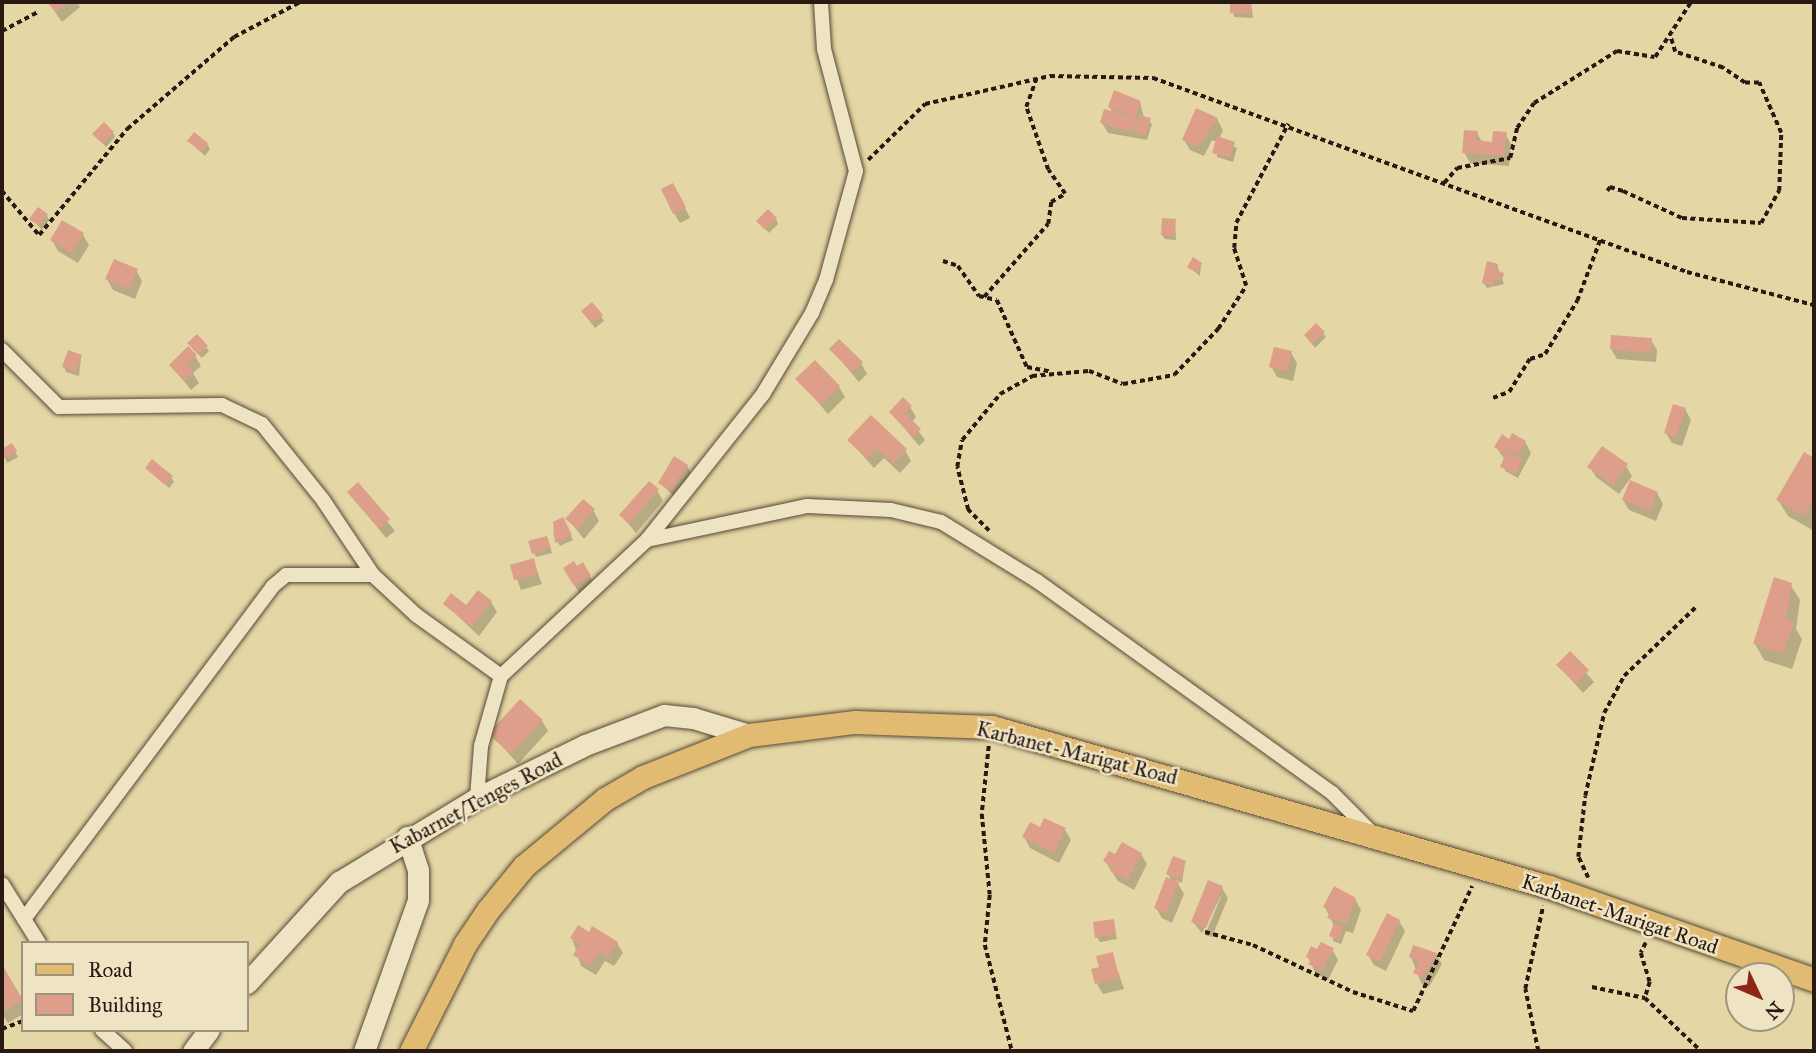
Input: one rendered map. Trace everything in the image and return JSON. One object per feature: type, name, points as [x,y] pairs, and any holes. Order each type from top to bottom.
[{"type":"main road","name":"Karbanet-Marigat Road","points":[[411,1051],[465,944],[524,866],[605,799],[643,778],[749,735],[798,726],[893,720],[992,727],[1380,841],[1549,887],[1814,980]]},
{"type":"street","points":[[477,798],[481,746],[501,676],[647,540],[733,434],[795,344],[826,280],[856,171],[824,49],[821,2]]},
{"type":"street","points":[[2,350],[59,407],[222,405],[262,424],[323,500],[373,575],[416,615],[501,676]]},
{"type":"street","points":[[647,540],[807,506],[891,510],[941,522],[1037,581],[1332,793],[1380,841]]},
{"type":"street","points":[[24,919],[273,586],[286,575],[373,575]]},
{"type":"street","name":"Kabarnet/Tenges Road","points":[[248,982],[339,882],[407,837],[477,798],[585,745],[664,715],[693,718],[749,735]]},
{"type":"street","points":[[364,1051],[418,900],[418,870],[407,837]]},
{"type":"street","points":[[2,884],[38,941]]},
{"type":"street","points":[[104,1032],[125,1051]]},
{"type":"street","points":[[193,1051],[207,1032]]},
{"type":"path","points":[[2,191],[39,235],[127,129],[234,37],[300,2]]},
{"type":"path","points":[[1444,183],[1457,169],[1510,158],[1517,128],[1534,103],[1617,51],[1655,57],[1691,2]]},
{"type":"path","points":[[2,31],[37,12]]},
{"type":"path","points":[[1606,191],[1610,187],[1623,191],[1682,218],[1761,223],[1779,191],[1781,133],[1759,83],[1745,83],[1723,68],[1675,52],[1670,36]]},
{"type":"path","points":[[856,171],[925,104],[1036,79],[1153,78],[1288,124],[1687,272],[1814,305]]},
{"type":"path","points":[[984,297],[1048,224],[1051,202],[1065,194],[1048,170],[1026,107],[1036,79]]},
{"type":"path","points":[[994,536],[968,510],[957,467],[962,440],[1000,394],[1032,376],[1088,371],[1123,384],[1174,375],[1218,329],[1246,286],[1234,248],[1237,223],[1288,124]]},
{"type":"path","points":[[1493,398],[1509,392],[1530,359],[1545,354],[1577,301],[1600,240]]},
{"type":"path","points":[[943,261],[958,266],[984,297],[997,300],[1027,367],[1058,374]]},
{"type":"path","points":[[1600,905],[1578,857],[1585,796],[1604,713],[1624,676],[1653,644],[1697,606]]},
{"type":"path","points":[[992,727],[982,814],[990,895],[985,945],[1012,1051]]},
{"type":"path","points":[[1205,932],[1253,944],[1353,992],[1413,1011],[1479,868]]},
{"type":"path","points":[[1538,1051],[1525,989],[1549,887]]},
{"type":"path","points":[[1645,998],[1650,982],[1641,953],[1654,925]]},
{"type":"path","points":[[1592,987],[1645,998],[1668,1014],[1701,1051]]},
{"type":"path","points":[[2,1029],[21,1022]]},
{"type":"building","points":[[47,2],[68,2],[56,12]]},
{"type":"building","points":[[1230,2],[1251,2],[1251,14],[1230,13]]},
{"type":"building","points":[[1114,90],[1141,101],[1135,117],[1108,107]]},
{"type":"building","points":[[1196,108],[1218,118],[1198,147],[1182,140]]},
{"type":"building","points":[[1104,109],[1138,118],[1133,132],[1100,123]]},
{"type":"building","points":[[1139,115],[1151,118],[1145,136],[1135,133]]},
{"type":"building","points":[[104,122],[114,132],[103,144],[92,134]]},
{"type":"building","points":[[1464,130],[1478,131],[1477,140],[1492,142],[1493,131],[1507,132],[1504,156],[1462,153]]},
{"type":"building","points":[[194,132],[208,143],[202,152],[187,141]]},
{"type":"building","points":[[1217,136],[1235,142],[1230,158],[1212,153]]},
{"type":"building","points":[[673,183],[686,207],[673,214],[661,189]]},
{"type":"building","points":[[38,207],[48,214],[39,226],[29,219]]},
{"type":"building","points":[[768,209],[777,218],[765,230],[756,221]]},
{"type":"building","points":[[1162,218],[1176,219],[1174,236],[1161,235]]},
{"type":"building","points":[[62,220],[84,233],[72,253],[50,240]]},
{"type":"building","points":[[1193,257],[1202,263],[1197,273],[1187,267]]},
{"type":"building","points":[[114,259],[138,269],[129,289],[105,279]]},
{"type":"building","points":[[1487,261],[1498,264],[1497,271],[1504,273],[1502,281],[1494,279],[1493,286],[1482,283]]},
{"type":"building","points":[[592,302],[603,315],[592,324],[581,311]]},
{"type":"building","points":[[1316,323],[1325,332],[1312,344],[1304,335]]},
{"type":"building","points":[[197,334],[208,346],[198,354],[187,343]]},
{"type":"building","points":[[1611,335],[1652,338],[1651,353],[1610,349]]},
{"type":"building","points":[[839,339],[863,362],[852,372],[829,349]]},
{"type":"building","points":[[188,346],[197,355],[187,364],[194,372],[184,381],[169,365]]},
{"type":"building","points":[[1274,347],[1292,351],[1287,371],[1269,367]]},
{"type":"building","points":[[68,350],[82,355],[76,372],[62,367]]},
{"type":"building","points":[[815,360],[840,386],[821,405],[795,379]]},
{"type":"building","points":[[903,397],[912,406],[905,413],[921,429],[913,437],[889,412]]},
{"type":"building","points":[[1673,404],[1686,408],[1676,437],[1664,433]]},
{"type":"building","points":[[871,415],[907,449],[893,464],[877,449],[867,459],[847,440]]},
{"type":"building","points":[[1512,433],[1526,441],[1518,454],[1508,449],[1510,445],[1505,454],[1494,447],[1502,434],[1509,439]]},
{"type":"building","points":[[12,443],[17,451],[3,459],[2,449]]},
{"type":"building","points":[[1602,446],[1628,464],[1613,485],[1587,467]]},
{"type":"building","points":[[1507,451],[1523,459],[1515,474],[1500,467]]},
{"type":"building","points":[[1804,452],[1814,458],[1814,499],[1804,516],[1776,500]]},
{"type":"building","points":[[674,456],[688,465],[671,491],[658,483]]},
{"type":"building","points":[[152,459],[173,476],[165,485],[145,468]]},
{"type":"building","points":[[1630,480],[1658,492],[1650,511],[1622,500]]},
{"type":"building","points":[[649,481],[659,489],[629,524],[619,515]]},
{"type":"building","points":[[358,482],[390,519],[379,529],[347,492]]},
{"type":"building","points":[[583,499],[595,509],[578,529],[565,519]]},
{"type":"building","points":[[563,517],[572,535],[555,543],[553,522]]},
{"type":"building","points":[[547,536],[551,548],[532,554],[528,541]]},
{"type":"building","points":[[534,558],[538,574],[514,580],[510,565]]},
{"type":"building","points":[[574,561],[577,566],[583,562],[591,576],[574,586],[563,568]]},
{"type":"building","points":[[1774,577],[1792,583],[1786,619],[1794,622],[1783,654],[1753,644]]},
{"type":"building","points":[[478,590],[492,601],[472,627],[443,604],[451,593],[466,605]]},
{"type":"building","points":[[1570,651],[1589,670],[1576,684],[1556,665]]},
{"type":"building","points":[[520,699],[543,720],[511,754],[488,734]]},
{"type":"building","points":[[1044,818],[1066,828],[1054,853],[1022,837],[1030,822],[1040,827]]},
{"type":"building","points":[[1122,842],[1142,853],[1128,880],[1110,871],[1112,866],[1103,861],[1109,851],[1115,854]]},
{"type":"building","points":[[1173,856],[1186,861],[1180,879],[1166,874]]},
{"type":"building","points":[[1166,877],[1179,882],[1166,913],[1154,908]]},
{"type":"building","points":[[1208,880],[1223,886],[1206,928],[1191,922]]},
{"type":"building","points":[[1334,886],[1356,898],[1347,923],[1327,918],[1331,911],[1323,907]]},
{"type":"building","points":[[1387,913],[1400,920],[1380,962],[1366,955]]},
{"type":"building","points":[[1114,919],[1116,934],[1095,938],[1093,922]]},
{"type":"building","points":[[1334,923],[1344,927],[1338,940],[1329,936]]},
{"type":"building","points":[[578,925],[589,932],[592,926],[618,942],[608,957],[599,952],[590,966],[573,955],[580,944],[570,938]]},
{"type":"building","points":[[1321,942],[1334,948],[1322,971],[1308,964],[1311,960],[1306,957],[1311,946],[1317,949]]},
{"type":"building","points":[[1413,945],[1437,953],[1423,977],[1413,973],[1419,962],[1409,957]]},
{"type":"building","points":[[1113,952],[1119,978],[1095,984],[1091,969],[1099,967],[1096,956]]},
{"type":"building","points":[[4,968],[21,1001],[2,1013]]}]
